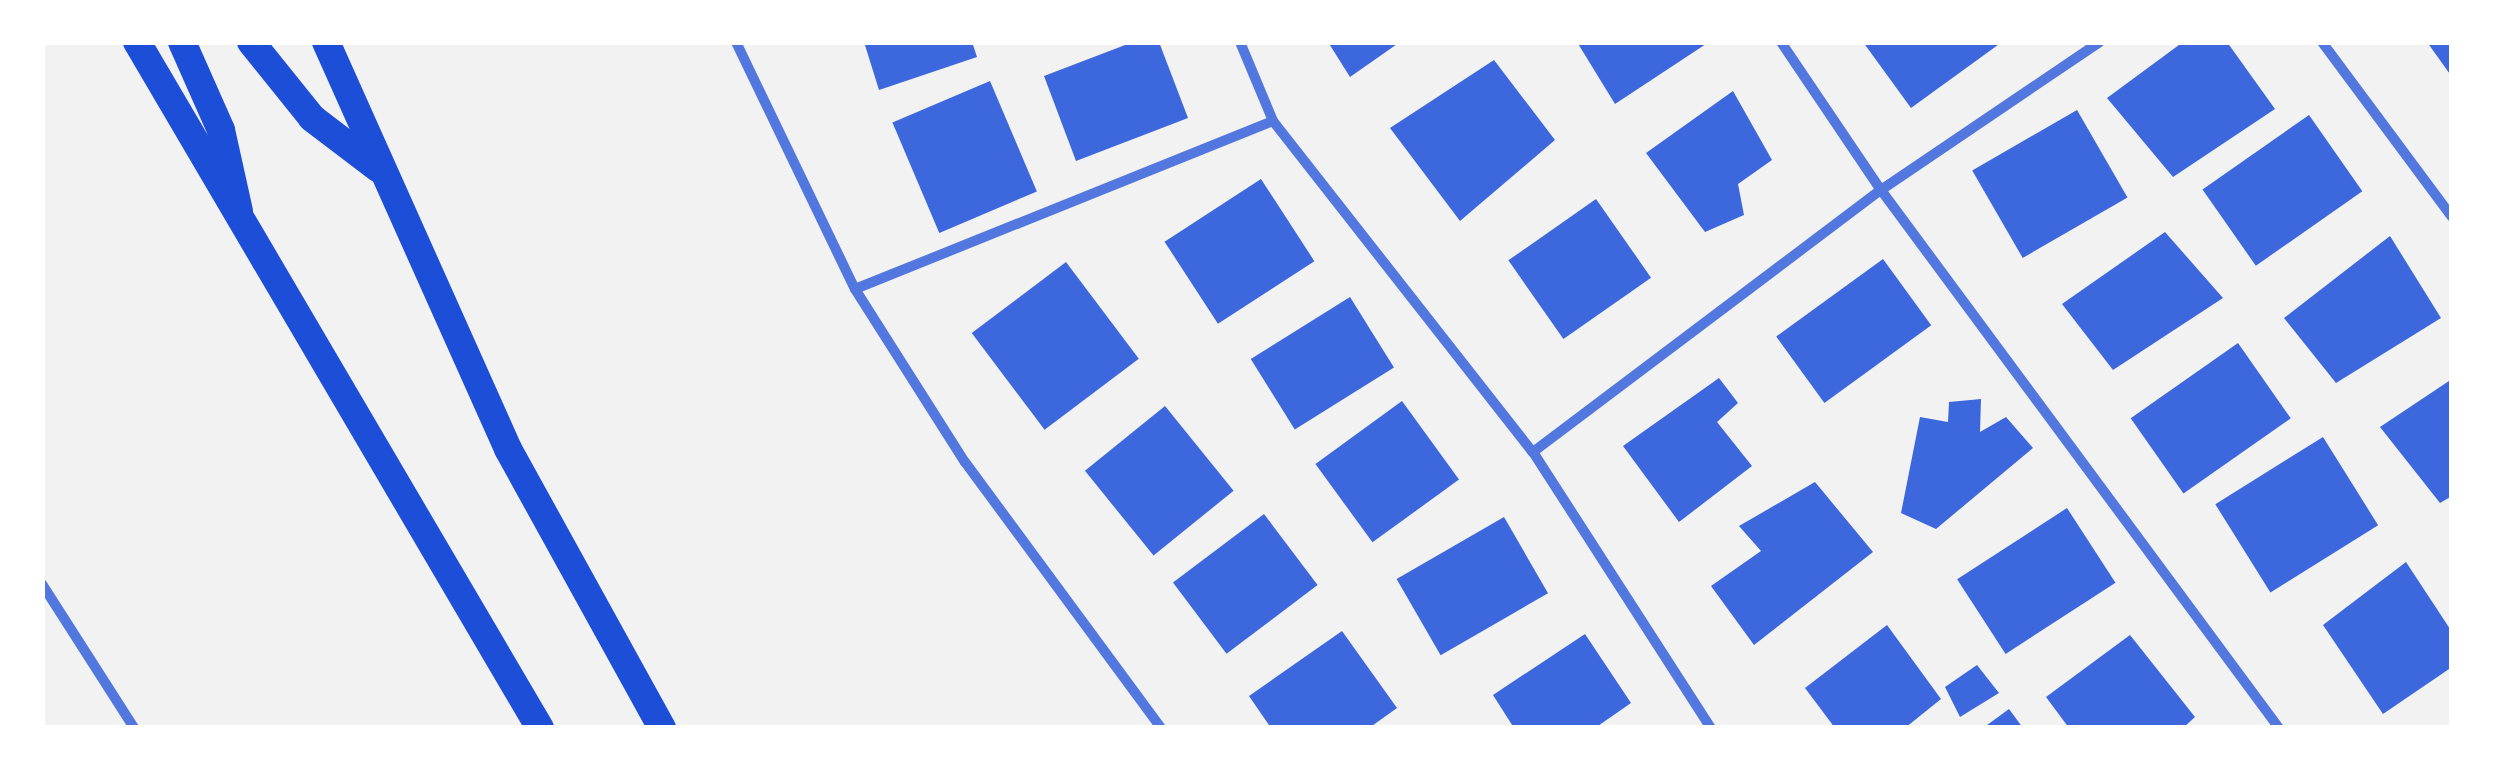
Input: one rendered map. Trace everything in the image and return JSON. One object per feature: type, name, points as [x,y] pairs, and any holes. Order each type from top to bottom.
[{"type":"highway","points":[[136,42],[240,227],[540,728]]},
{"type":"highway","points":[[182,42],[221,130],[240,227]]},
{"type":"highway","points":[[250,42],[312,118],[379,169]]},
{"type":"highway","points":[[326,42],[379,169],[508,449],[662,728]]},
{"type":"street","points":[[736,42],[855,289],[965,462],[1160,728]]},
{"type":"street","points":[[1240,42],[1273,120],[1533,452],[1707,723],[1690,728]]},
{"type":"street","points":[[1780,42],[1882,190],[2280,728]]},
{"type":"street","points":[[1533,452],[1882,190],[2100,42]]},
{"type":"street","points":[[2322,42],[2452,217]]},
{"type":"street","points":[[855,289],[1273,120]]},
{"type":"street","points":[[42,584],[134,728]]},
{"type":"building","points":[[864,42],[972,42],[977,57],[879,90]]},
{"type":"building","points":[[1133,42],[1159,42],[1188,118],[1076,161],[1044,76]]},
{"type":"building","points":[[1328,42],[1400,42],[1350,77]]},
{"type":"building","points":[[1577,42],[1709,42],[1615,104]]},
{"type":"building","points":[[1863,42],[2002,42],[1911,108]]},
{"type":"building","points":[[2183,42],[2227,42],[2275,109],[2173,177],[2107,98]]},
{"type":"building","points":[[2427,42],[2452,42],[2452,77]]},
{"type":"building","points":[[1494,60],[1555,140],[1460,221],[1390,128]]},
{"type":"building","points":[[990,81],[1037,191],[939,233],[892,122]]},
{"type":"building","points":[[1733,91],[1772,160],[1738,184],[1744,215],[1705,232],[1646,153]]},
{"type":"building","points":[[2077,110],[2128,197],[2023,258],[1972,170]]},
{"type":"building","points":[[2309,115],[2362,191],[2256,266],[2203,190]]},
{"type":"building","points":[[1261,179],[1314,261],[1218,324],[1165,242]]},
{"type":"building","points":[[1596,199],[1651,278],[1563,339],[1508,260]]},
{"type":"building","points":[[2165,232],[2223,298],[2113,370],[2062,304]]},
{"type":"building","points":[[2390,236],[2441,318],[2336,383],[2284,318]]},
{"type":"building","points":[[1883,259],[1931,325],[1824,403],[1776,337]]},
{"type":"building","points":[[1066,262],[1139,359],[1045,430],[972,333]]},
{"type":"building","points":[[1350,297],[1394,367],[1295,429],[1251,359]]},
{"type":"building","points":[[2238,343],[2291,418],[2183,494],[2131,418]]},
{"type":"building","points":[[1719,378],[1738,403],[1717,422],[1752,466],[1679,522],[1623,446]]},
{"type":"building","points":[[2452,379],[2452,496],[2440,503],[2380,427]]},
{"type":"building","points":[[1981,399],[1980,432],[2006,417],[2033,448],[1936,529],[1901,513],[1920,417],[1948,422],[1949,402]]},
{"type":"building","points":[[1402,401],[1459,479],[1372,542],[1315,464]]},
{"type":"building","points":[[1165,406],[1234,491],[1154,556],[1085,471]]},
{"type":"building","points":[[2323,437],[2378,525],[2270,592],[2215,504]]},
{"type":"building","points":[[1815,482],[1873,552],[1754,645],[1711,586],[1761,551],[1739,526]]},
{"type":"building","points":[[2067,508],[2115,583],[2006,654],[1957,579]]},
{"type":"building","points":[[1264,514],[1318,585],[1227,654],[1173,583]]},
{"type":"building","points":[[1504,517],[1548,593],[1441,655],[1397,579]]},
{"type":"building","points":[[2406,562],[2452,632],[2452,667],[2383,714],[2323,625]]},
{"type":"building","points":[[1887,625],[1941,699],[1905,728],[1835,728],[1805,688]]},
{"type":"building","points":[[1342,631],[1397,708],[1369,728],[1271,728],[1249,696]]},
{"type":"building","points":[[1585,634],[1631,703],[1595,728],[1514,728],[1493,695]]},
{"type":"building","points":[[2130,635],[2195,717],[2183,728],[2069,728],[2046,697]]},
{"type":"building","points":[[1977,665],[1999,693],[1960,717],[1945,687]]},
{"type":"building","points":[[2009,709],[2023,728],[1983,728]]}]
